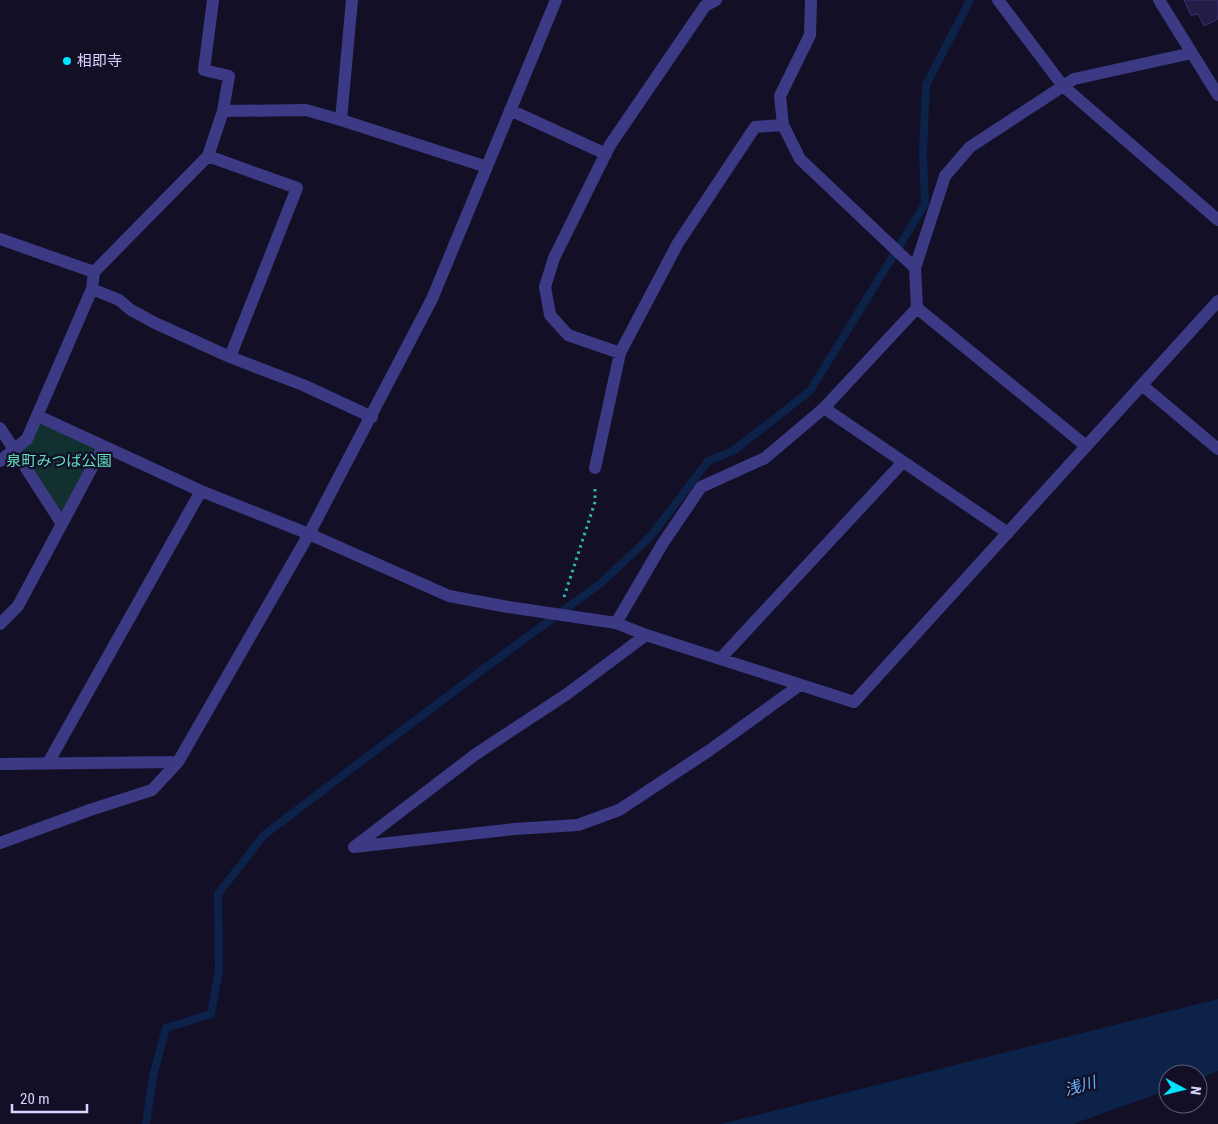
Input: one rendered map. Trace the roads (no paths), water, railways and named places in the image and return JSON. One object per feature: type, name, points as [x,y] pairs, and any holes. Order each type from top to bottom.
[{"type":"street","points":[[0,461],[27,439],[92,289],[94,272],[208,156],[223,111],[229,76],[204,70],[213,0]]},
{"type":"street","points":[[341,120],[352,0]]},
{"type":"street","points":[[0,843],[90,810],[152,790],[178,762],[309,534],[372,417],[432,299],[556,0]]},
{"type":"street","points":[[620,353],[568,335],[550,315],[545,287],[554,258],[610,144],[706,6],[716,0]]},
{"type":"street","points":[[811,0],[810,35],[780,96],[783,125],[800,159],[915,268]]},
{"type":"street","points":[[998,0],[1063,86],[1218,220]]},
{"type":"street","points":[[1159,0],[1192,53],[1212,76],[1218,95]]},
{"type":"street","points":[[616,623],[663,543],[701,487],[765,458],[824,408],[917,308],[915,268],[945,176],[970,146],[1074,79],[1192,53]]},
{"type":"street","points":[[223,111],[306,110],[487,168]]},
{"type":"street","points":[[510,110],[606,154]]},
{"type":"street","points":[[594,468],[620,353],[678,243],[756,127],[783,125]]},
{"type":"street","points":[[208,156],[297,188],[230,357]]},
{"type":"street","points":[[0,239],[94,272]]},
{"type":"street","points":[[92,289],[119,300],[131,310],[155,323],[372,417]]},
{"type":"street","points":[[38,416],[201,491],[309,534],[449,596],[616,623],[646,635],[854,702],[1218,301]]},
{"type":"street","points":[[917,308],[1086,446]]},
{"type":"street","points":[[1142,385],[1218,449]]},
{"type":"street","points":[[824,408],[1008,533]]},
{"type":"street","points":[[0,428],[62,524]]},
{"type":"street","points":[[0,624],[18,606],[103,447]]},
{"type":"street","points":[[720,659],[903,462]]},
{"type":"street","points":[[48,763],[201,491]]},
{"type":"street","points":[[646,635],[567,694],[476,754],[354,848],[514,829],[578,824],[619,810],[710,750],[800,685]]},
{"type":"street","points":[[0,764],[178,762]]},
{"type":"water","name":"浅川","points":[[1218,999],[1218,1071],[1208,1075],[1208,1064],[1158,1064],[1158,1094],[1073,1124],[721,1124]]},
{"type":"waterway","points":[[146,1124],[153,1076],[166,1028],[211,1014],[219,969],[218,894],[264,835],[486,667],[601,583],[651,536],[708,461],[733,451],[810,391],[925,204],[923,152],[926,85],[970,0]]},
{"type":"place","name":"相即寺","points":[[67,61]]},
{"type":"park label","name":"泉町みつば公園","points":[[59,461]]}]
